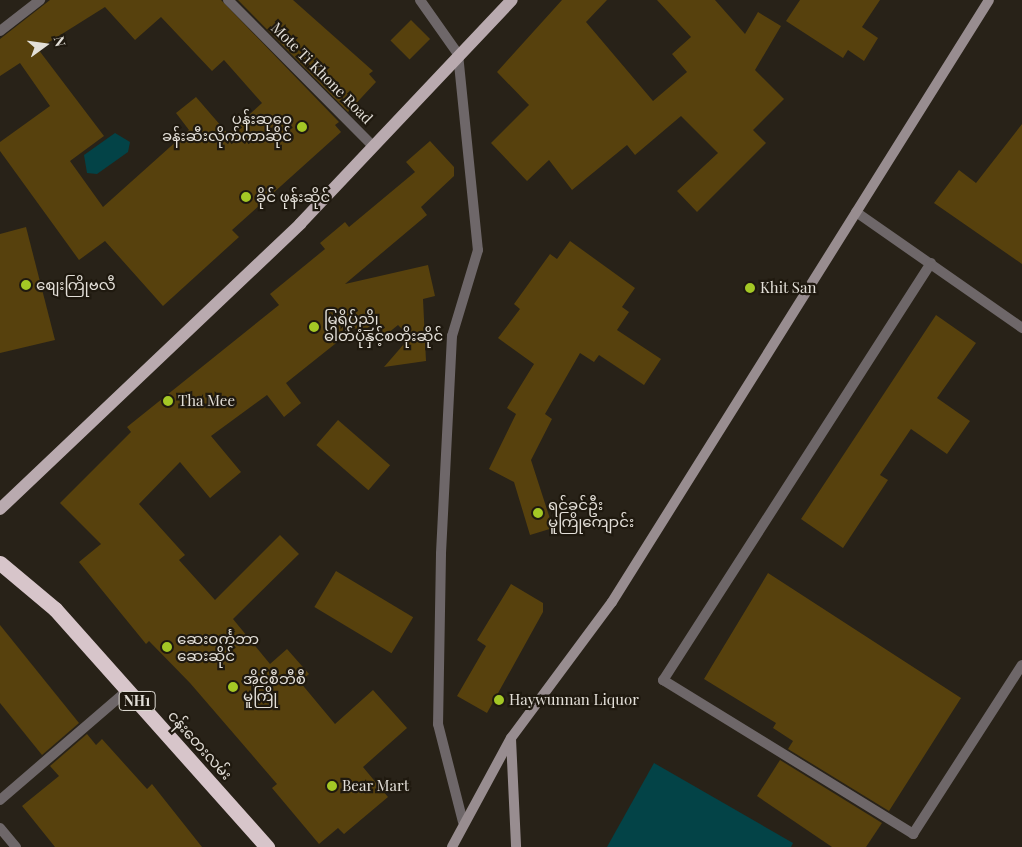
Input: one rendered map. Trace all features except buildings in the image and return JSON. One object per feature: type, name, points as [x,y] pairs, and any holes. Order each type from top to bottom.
[{"type":"highway","name":"ငန်းတေးလမ်း","points":[[0,563],[55,609],[267,847]]},
{"type":"main road","points":[[0,509],[300,224],[458,54],[512,0]]},
{"type":"main road","points":[[452,847],[463,822],[511,738],[612,602],[989,0]]},
{"type":"main road","points":[[511,738],[516,847]]},
{"type":"street","points":[[0,31],[40,0]]},
{"type":"street","name":"Mote Ti Khone Road","points":[[228,0],[373,146]]},
{"type":"street","points":[[420,0],[458,54],[478,250],[452,336],[438,724],[463,822]]},
{"type":"street","points":[[856,212],[1022,328]]},
{"type":"street","points":[[931,264],[663,680],[914,834],[1022,666]]},
{"type":"street","points":[[0,800],[128,690]]},
{"type":"street","points":[[0,828],[16,847]]},
{"type":"water","points":[[115,133],[130,142],[128,152],[97,174],[87,173],[84,155]]},
{"type":"water","points":[[654,763],[793,843],[791,847],[607,847]]},
{"type":"place","name":"ပန်းဆုဝေ ခန်းဆီးလိုက်ကာဆိုင်","points":[[302,127]]},
{"type":"place","name":"ခိုင် ဖုန်းဆိုင်","points":[[246,197]]},
{"type":"place","name":"စျေးကြိုဗလီ","points":[[26,285]]},
{"type":"place","name":"Khit San","points":[[750,288]]},
{"type":"place","name":"မြရိပ်ညို ဓါတ်ပုံနှင့်စတိုးဆိုင်","points":[[314,327]]},
{"type":"place","name":"Tha Mee","points":[[168,401]]},
{"type":"place","name":"ရင်ခွင်ဦး မူကြိုကျောင်း","points":[[538,513]]},
{"type":"place","name":"ဆေးဝင်္ကဘာ ဆေးဆိုင်","points":[[167,647]]},
{"type":"place","name":"အိုင်စီဘီစီ မူကြို","points":[[233,687]]},
{"type":"place","name":"Haywunnan Liquor","points":[[499,700]]},
{"type":"place","name":"Bear Mart","points":[[332,786]]}]
